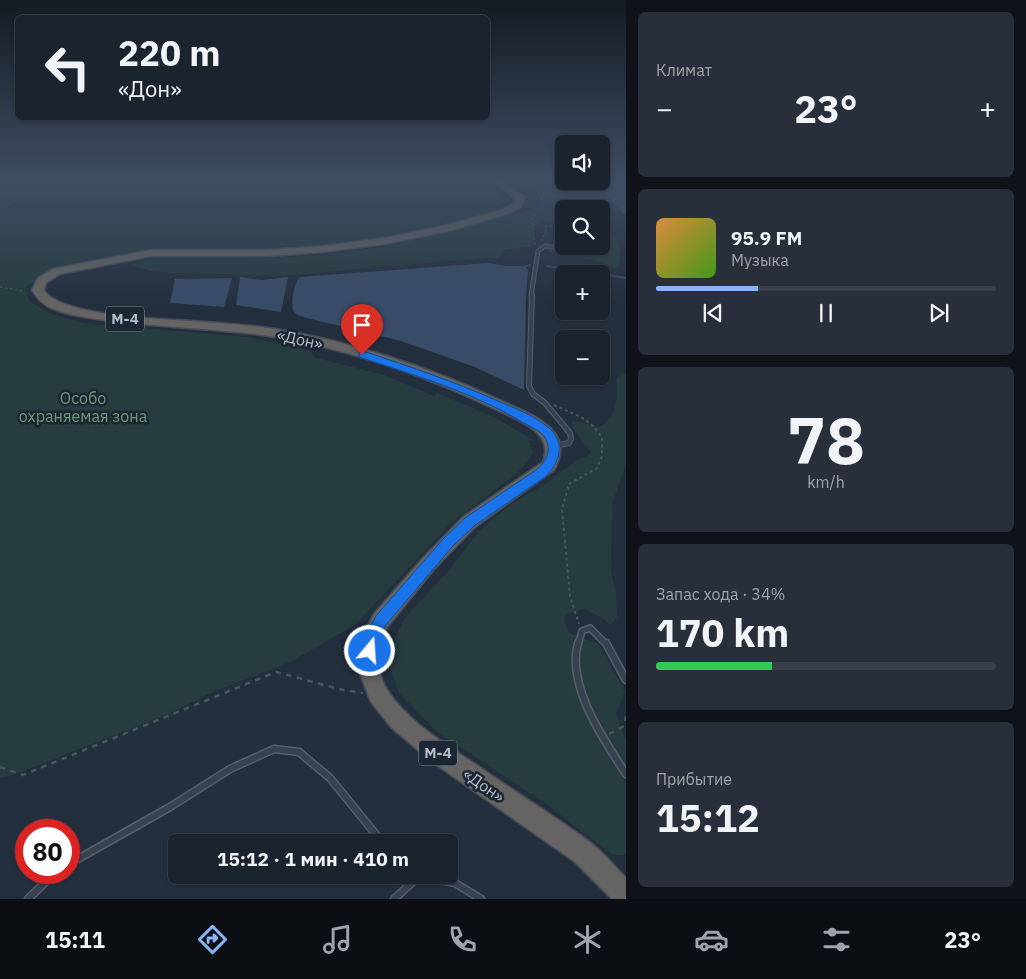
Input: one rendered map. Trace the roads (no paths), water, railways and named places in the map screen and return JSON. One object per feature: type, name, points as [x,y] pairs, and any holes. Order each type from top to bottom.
[{"type":"highway","name":"«Дон»","points":[[474,220],[420,236],[323,249],[268,253],[151,253],[57,271],[48,275],[40,282],[38,290],[44,300],[78,312],[124,319],[258,331],[302,338],[362,355],[446,383],[497,404],[546,431],[554,446],[554,458],[550,466],[470,522],[429,563],[381,620],[373,635],[370,651],[370,674],[378,695],[398,720],[434,750],[584,853],[626,896]]},
{"type":"lane","points":[[554,446],[569,443],[571,439],[570,433],[545,403],[533,394],[529,386],[530,305],[538,252],[545,246],[555,247]]},
{"type":"lane","points":[[626,680],[608,646],[598,633],[590,628],[582,631],[577,641],[577,675],[587,706],[603,737],[626,774]]},
{"type":"lane","points":[[80,858],[170,807],[230,769],[274,749],[299,752],[330,778],[376,834]]},
{"type":"lane","points":[[28,899],[44,884]]},
{"type":"lane","points":[[394,899],[411,884]]},
{"type":"lane","points":[[458,884],[481,899]]},
{"type":"water","points":[[488,263],[524,266],[528,270],[524,390],[475,367],[401,341],[302,317],[293,310],[293,295],[300,277]]},
{"type":"water","points":[[240,277],[262,280],[288,277],[281,312],[236,305]]},
{"type":"water","points":[[232,278],[224,307],[170,303],[175,279]]},
{"type":"waterway","points":[[524,267],[530,265]]},
{"type":"waterway","points":[[547,266],[626,278]]},
{"type":"park label","name":"Особо охраняемая зона","points":[[83,407]]}]
